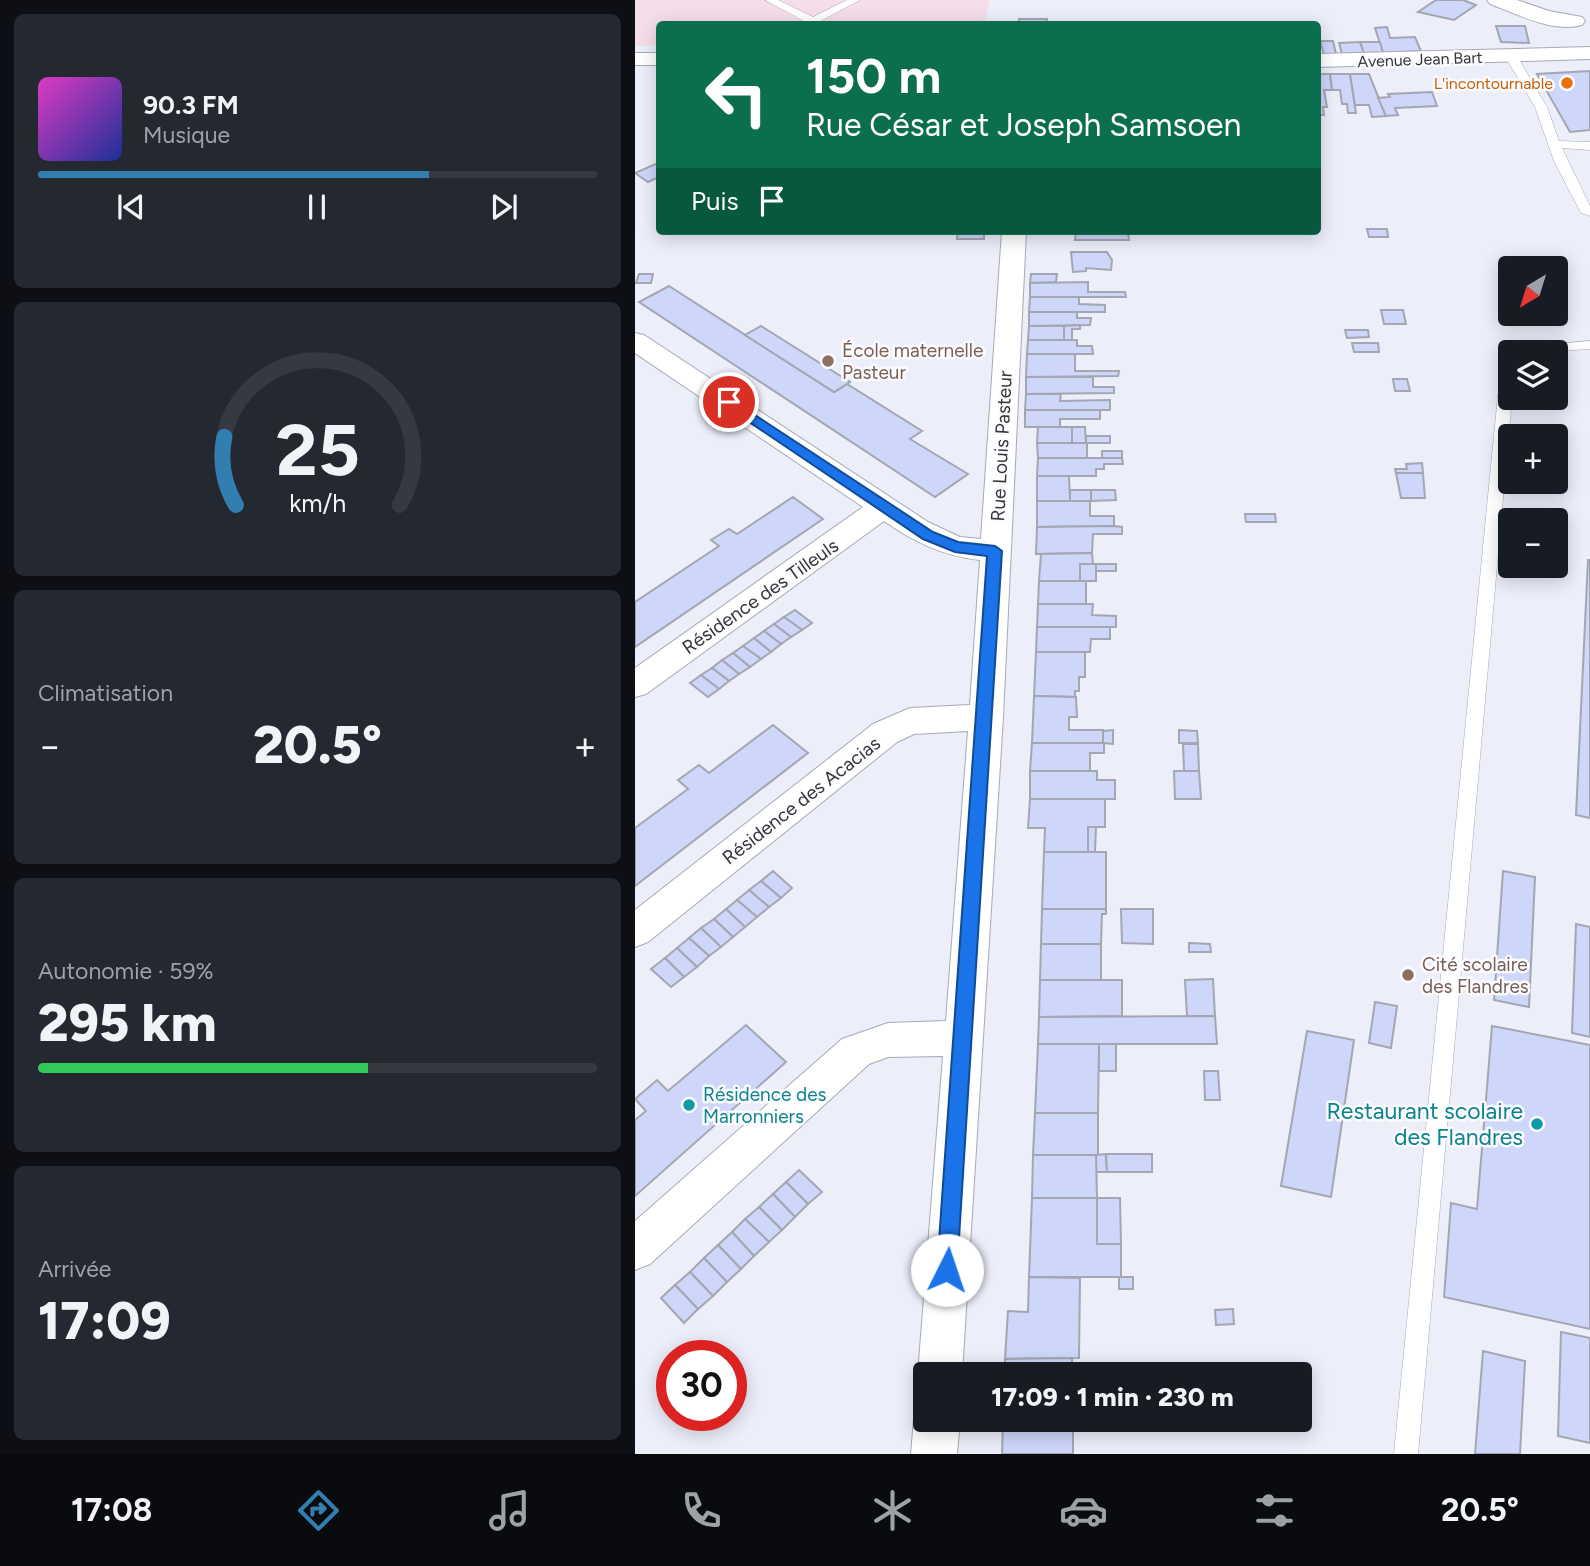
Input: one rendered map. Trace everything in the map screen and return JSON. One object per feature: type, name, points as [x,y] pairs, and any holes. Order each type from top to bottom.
[{"type":"street","points":[[1497,0],[1577,25],[1575,42],[1590,51]]},
{"type":"street","name":"Avenue Jean Bart","points":[[1517,56],[1555,46],[1577,25]]},
{"type":"street","name":"Avenue Jean Bart","points":[[1321,61],[1517,56],[1590,51]]},
{"type":"street","points":[[635,59],[656,59]]},
{"type":"street","name":"Rue Louis Pasteur","points":[[941,1362],[986,717],[1014,235]]},
{"type":"street","points":[[635,341],[941,542],[970,550],[995,551]]},
{"type":"street","name":"Résidence des Tilleuls","points":[[635,684],[884,506]]},
{"type":"street","name":"Résidence des Acacias","points":[[635,931],[896,726],[924,719],[986,717]]},
{"type":"street","points":[[635,1249],[856,1051],[888,1040],[963,1038]]},
{"type":"street","points":[[934,1454],[936,1432]]},
{"type":"lane","points":[[770,0],[807,21]]},
{"type":"lane","points":[[814,21],[855,0]]},
{"type":"lane","points":[[1517,56],[1587,213]]},
{"type":"lane","points":[[1554,144],[1590,146]]},
{"type":"lane","points":[[1568,347],[1590,345]]},
{"type":"lane","points":[[1406,1454],[1504,410]]},
{"type":"shaded area","points":[[635,0],[990,0],[985,21],[656,21],[656,46],[635,46]]},
{"type":"building","points":[[1436,0],[1463,0],[1476,5],[1454,20],[1418,12]]},
{"type":"building","points":[[1019,19],[1047,19],[1047,21]]},
{"type":"building","points":[[1496,26],[1525,26],[1529,43],[1501,42]]},
{"type":"building","points":[[1387,27],[1390,38],[1415,37],[1421,51],[1383,53],[1375,28]]},
{"type":"building","points":[[1321,41],[1333,41],[1336,54],[1324,54]]},
{"type":"building","points":[[1360,42],[1364,53],[1342,54],[1339,43]]},
{"type":"building","points":[[1360,42],[1380,42],[1383,53],[1364,53]]},
{"type":"building","points":[[1590,71],[1590,130],[1570,132],[1537,74]]},
{"type":"building","points":[[1321,74],[1330,74],[1332,90],[1324,90],[1327,107],[1323,107],[1324,115],[1321,115]]},
{"type":"building","points":[[1330,74],[1350,74],[1356,113],[1348,113],[1347,104],[1342,104],[1340,90],[1332,90]]},
{"type":"building","points":[[1350,74],[1369,74],[1386,116],[1372,117],[1369,105],[1355,105]]},
{"type":"building","points":[[1432,92],[1437,106],[1395,108],[1398,115],[1386,116],[1378,98],[1390,97],[1388,94]]},
{"type":"building","points":[[656,164],[656,178],[648,182],[635,173]]},
{"type":"building","points":[[1367,229],[1387,229],[1388,237],[1369,237]]},
{"type":"building","points":[[958,235],[984,235],[984,239],[957,239]]},
{"type":"building","points":[[1076,235],[1128,235],[1129,240],[1075,240]]},
{"type":"building","points":[[1071,252],[1107,252],[1112,260],[1111,270],[1086,268],[1086,271],[1073,272]]},
{"type":"building","points":[[639,274],[653,274],[651,283],[636,283]]},
{"type":"building","points":[[1031,274],[1057,274],[1056,282],[1030,283]]},
{"type":"building","points":[[1088,282],[1088,292],[1125,292],[1126,297],[1030,297],[1030,283]]},
{"type":"building","points":[[669,286],[834,392],[847,384],[922,431],[910,439],[968,474],[935,497],[639,302]]},
{"type":"building","points":[[1030,297],[1079,297],[1079,304],[1105,305],[1105,312],[1029,312]]},
{"type":"building","points":[[1381,310],[1403,310],[1406,324],[1384,324]]},
{"type":"building","points":[[1029,312],[1077,312],[1077,318],[1091,318],[1090,325],[1029,326]]},
{"type":"building","points":[[1080,325],[1080,329],[1072,329],[1072,340],[1064,340],[1064,326]]},
{"type":"building","points":[[761,326],[850,382],[834,392],[745,335]]},
{"type":"building","points":[[1029,326],[1064,326],[1064,340],[1028,340]]},
{"type":"building","points":[[1345,330],[1368,330],[1369,337],[1347,338]]},
{"type":"building","points":[[1028,340],[1077,340],[1077,346],[1092,346],[1093,354],[1027,354]]},
{"type":"building","points":[[1352,343],[1378,343],[1379,352],[1354,352]]},
{"type":"building","points":[[1027,354],[1075,354],[1075,371],[1119,371],[1118,376],[1026,377]]},
{"type":"building","points":[[1026,377],[1093,377],[1093,387],[1114,387],[1114,393],[1026,394]]},
{"type":"building","points":[[1393,379],[1407,379],[1410,391],[1395,391]]},
{"type":"building","points":[[1026,394],[1061,394],[1060,401],[1110,400],[1110,410],[1025,410]]},
{"type":"building","points":[[1025,410],[1100,410],[1100,419],[1060,419],[1060,427],[1025,427]]},
{"type":"building","points":[[1038,427],[1072,427],[1072,443],[1037,443]]},
{"type":"building","points":[[1072,427],[1085,427],[1086,443],[1072,443]]},
{"type":"building","points":[[1086,436],[1110,436],[1110,443],[1086,443]]},
{"type":"building","points":[[1037,443],[1087,443],[1087,458],[1038,458]]},
{"type":"building","points":[[1102,451],[1122,451],[1122,458],[1102,458]]},
{"type":"building","points":[[1038,458],[1122,458],[1123,464],[1104,464],[1104,469],[1096,469],[1096,476],[1037,476]]},
{"type":"building","points":[[1422,463],[1423,473],[1396,473],[1395,469],[1407,469],[1406,464]]},
{"type":"building","points":[[1396,473],[1423,473],[1425,498],[1401,498]]},
{"type":"building","points":[[1037,476],[1069,476],[1070,501],[1037,501]]},
{"type":"building","points":[[1070,490],[1091,490],[1091,501],[1070,501]]},
{"type":"building","points":[[1091,490],[1115,490],[1116,500],[1091,501]]},
{"type":"building","points":[[793,497],[823,519],[635,647],[635,602],[719,546],[711,540],[729,529],[737,534]]},
{"type":"building","points":[[1037,501],[1090,501],[1090,516],[1114,516],[1114,526],[1037,527]]},
{"type":"building","points":[[1245,514],[1275,514],[1276,522],[1246,522]]},
{"type":"building","points":[[1037,527],[1122,527],[1122,534],[1093,534],[1092,553],[1036,554]]},
{"type":"building","points":[[1092,553],[1093,564],[1080,564],[1080,581],[1039,581],[1041,554]]},
{"type":"building","points":[[1590,560],[1590,818],[1576,815]]},
{"type":"building","points":[[1080,564],[1096,564],[1096,581],[1080,581]]},
{"type":"building","points":[[1096,564],[1116,564],[1116,571],[1096,571]]},
{"type":"building","points":[[1039,581],[1086,581],[1086,604],[1038,604]]},
{"type":"building","points":[[1038,604],[1093,604],[1092,615],[1116,616],[1116,627],[1037,627]]},
{"type":"building","points":[[795,610],[812,623],[802,630],[784,617]]},
{"type":"building","points":[[784,617],[802,630],[791,637],[774,624]]},
{"type":"building","points":[[774,624],[791,637],[781,644],[764,631]]},
{"type":"building","points":[[1037,627],[1110,627],[1110,639],[1091,639],[1090,652],[1036,652]]},
{"type":"building","points":[[764,631],[781,644],[771,652],[754,638]]},
{"type":"building","points":[[754,638],[771,652],[761,659],[743,646]]},
{"type":"building","points":[[743,646],[761,659],[750,667],[733,653]]},
{"type":"building","points":[[1036,652],[1085,652],[1085,677],[1079,677],[1079,691],[1075,691],[1075,697],[1034,696]]},
{"type":"building","points":[[733,653],[750,667],[739,674],[722,660]]},
{"type":"building","points":[[722,660],[739,674],[729,681],[712,668]]},
{"type":"building","points":[[712,668],[729,681],[719,689],[701,675]]},
{"type":"building","points":[[701,675],[719,689],[708,697],[690,683]]},
{"type":"building","points":[[1034,696],[1076,697],[1077,717],[1069,717],[1069,730],[1103,730],[1103,743],[1032,743]]},
{"type":"building","points":[[773,725],[808,753],[635,886],[635,828],[688,789],[678,780],[699,765],[709,773]]},
{"type":"building","points":[[1113,730],[1113,744],[1103,743],[1103,731]]},
{"type":"building","points":[[1179,730],[1197,731],[1198,743],[1179,743]]},
{"type":"building","points":[[1032,743],[1104,743],[1104,753],[1090,753],[1090,771],[1030,771]]},
{"type":"building","points":[[1183,744],[1198,744],[1199,771],[1184,771]]},
{"type":"building","points":[[1030,771],[1097,771],[1097,780],[1115,780],[1115,799],[1030,799]]},
{"type":"building","points":[[1174,771],[1199,771],[1201,799],[1175,799]]},
{"type":"building","points":[[1030,799],[1105,799],[1105,827],[1088,827],[1088,852],[1044,852],[1045,828],[1028,828]]},
{"type":"building","points":[[1088,827],[1096,827],[1095,852],[1088,852]]},
{"type":"building","points":[[1044,852],[1106,852],[1106,909],[1042,909]]},
{"type":"building","points":[[773,871],[792,888],[781,898],[761,881]]},
{"type":"building","points":[[1503,871],[1535,877],[1529,1007],[1494,1000]]},
{"type":"building","points":[[761,881],[781,898],[769,907],[749,890]]},
{"type":"building","points":[[749,890],[769,907],[757,917],[737,900]]},
{"type":"building","points":[[737,900],[757,917],[745,927],[726,909]]},
{"type":"building","points":[[726,909],[745,927],[733,937],[714,919]]},
{"type":"building","points":[[1042,909],[1106,909],[1106,914],[1102,914],[1101,944],[1041,944]]},
{"type":"building","points":[[1121,909],[1153,909],[1153,944],[1122,943]]},
{"type":"building","points":[[714,919],[733,937],[721,947],[701,928]]},
{"type":"building","points":[[1576,924],[1590,927],[1590,1037],[1572,1033]]},
{"type":"building","points":[[701,928],[721,947],[709,956],[689,938]]},
{"type":"building","points":[[689,938],[709,956],[697,967],[677,948]]},
{"type":"building","points":[[1189,943],[1210,944],[1211,952],[1189,952]]},
{"type":"building","points":[[1041,944],[1101,944],[1101,980],[1040,980]]},
{"type":"building","points":[[677,948],[697,967],[684,977],[665,958]]},
{"type":"building","points":[[665,958],[684,977],[671,987],[651,969]]},
{"type":"building","points":[[1213,979],[1215,1016],[1187,1016],[1185,980]]},
{"type":"building","points":[[1040,980],[1122,980],[1122,1016],[1039,1017]]},
{"type":"building","points":[[1375,1002],[1397,1006],[1391,1048],[1369,1043]]},
{"type":"building","points":[[1215,1016],[1217,1044],[1038,1044],[1039,1017]]},
{"type":"building","name":"Résidence des Marronniers","points":[[746,1025],[786,1062],[635,1196],[635,1120],[646,1111],[635,1099],[657,1080],[668,1091]]},
{"type":"building","name":"Restaurant scolaire des Flandres","points":[[1492,1026],[1590,1045],[1590,1329],[1444,1297],[1451,1203],[1477,1209]]},
{"type":"building","points":[[1307,1031],[1354,1040],[1331,1197],[1281,1186]]},
{"type":"building","points":[[1038,1044],[1099,1044],[1098,1113],[1035,1113]]},
{"type":"building","points":[[1099,1044],[1116,1044],[1116,1071],[1099,1071]]},
{"type":"building","points":[[1204,1071],[1218,1071],[1220,1100],[1205,1100]]},
{"type":"building","points":[[1035,1113],[1098,1113],[1098,1155],[1033,1155]]},
{"type":"building","points":[[1106,1154],[1107,1172],[1096,1172],[1096,1155]]},
{"type":"building","points":[[1106,1154],[1152,1154],[1152,1172],[1107,1172]]},
{"type":"building","points":[[1033,1155],[1096,1155],[1097,1198],[1032,1198]]},
{"type":"building","points":[[799,1170],[822,1192],[808,1204],[786,1182]]},
{"type":"building","points":[[786,1182],[808,1204],[795,1217],[773,1194]]},
{"type":"building","points":[[773,1194],[795,1217],[782,1230],[759,1207]]},
{"type":"building","points":[[1032,1198],[1097,1198],[1097,1244],[1121,1244],[1121,1277],[1029,1277]]},
{"type":"building","points":[[1097,1198],[1120,1198],[1121,1244],[1097,1244]]},
{"type":"building","points":[[759,1207],[782,1230],[769,1242],[745,1219]]},
{"type":"building","points":[[745,1219],[769,1242],[754,1256],[732,1232]]},
{"type":"building","points":[[732,1232],[754,1256],[741,1269],[718,1245]]},
{"type":"building","points":[[718,1245],[741,1269],[727,1282],[704,1258]]},
{"type":"building","points":[[704,1258],[727,1282],[713,1296],[690,1272]]},
{"type":"building","points":[[690,1272],[713,1296],[698,1309],[675,1285]]},
{"type":"building","points":[[1029,1277],[1080,1278],[1079,1358],[1005,1359],[1008,1311],[1028,1312]]},
{"type":"building","points":[[1119,1277],[1133,1277],[1133,1289],[1119,1289]]},
{"type":"building","points":[[675,1285],[698,1309],[684,1323],[661,1298]]},
{"type":"building","points":[[1233,1309],[1234,1324],[1216,1325],[1215,1310]]},
{"type":"building","points":[[1561,1332],[1590,1338],[1590,1443],[1558,1436]]},
{"type":"building","points":[[1483,1351],[1525,1361],[1520,1454],[1475,1454]]},
{"type":"building","points":[[1072,1358],[1072,1362],[1005,1362],[1005,1359]]},
{"type":"building","points":[[1003,1432],[1073,1432],[1073,1454],[1002,1454]]},
{"type":"place","name":"L'incontournable","points":[[1567,83]]},
{"type":"place","name":"École maternelle Pasteur","points":[[828,361]]},
{"type":"place","name":"Cité scolaire des Flandres","points":[[1408,975]]},
{"type":"place","name":"Résidence des Marronniers","points":[[689,1105]]},
{"type":"place","name":"Restaurant scolaire des Flandres","points":[[1537,1124]]},
{"type":"route","points":[[729,402],[928,536],[955,547],[995,551],[947,1270]]}]
